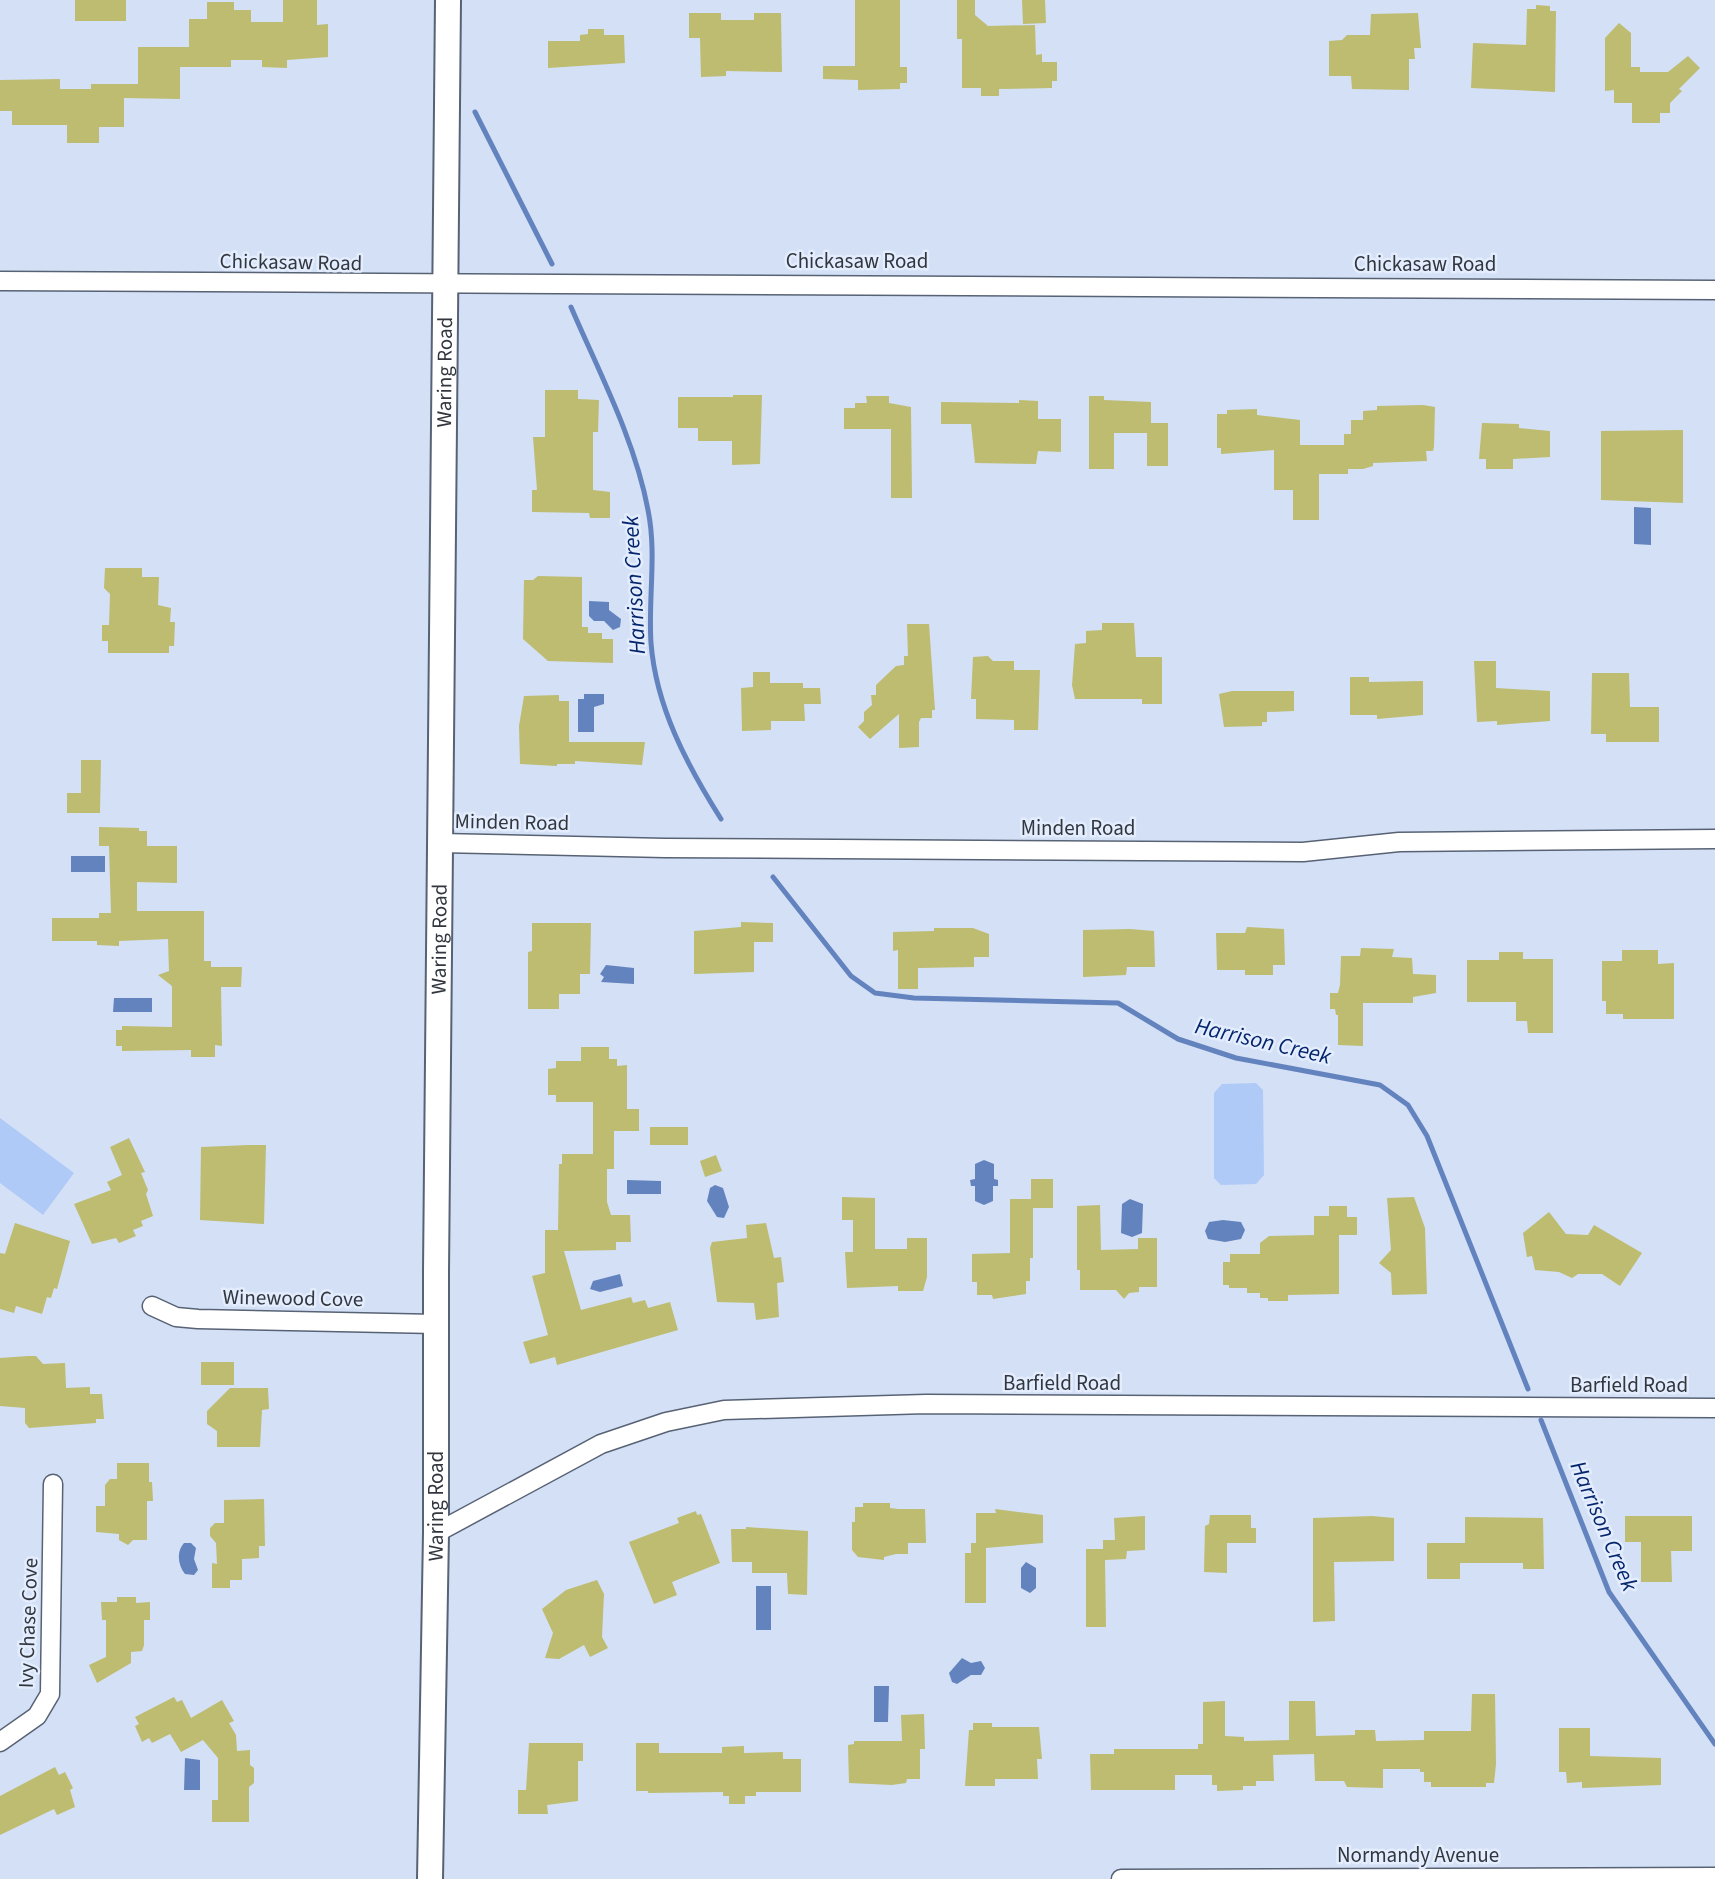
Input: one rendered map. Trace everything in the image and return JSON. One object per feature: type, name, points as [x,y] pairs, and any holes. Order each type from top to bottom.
[{"type":"main road","name":"Waring Road","points":[[430,1879],[436,1533],[448,0]]},
{"type":"street","name":"Chickasaw Road","points":[[0,281],[446,286],[1064,284],[1715,290]]},
{"type":"street","name":"Minden Road","points":[[440,843],[665,848],[1303,852],[1399,842],[1715,839]]},
{"type":"street","name":"Winewood Cove","points":[[152,1306],[169,1315],[198,1319],[436,1324]]},
{"type":"street","name":"Barfield Road","points":[[436,1533],[601,1444],[666,1422],[724,1410],[926,1404],[1715,1408]]},
{"type":"street","name":"Ivy Chase Cove","points":[[0,1742],[37,1717],[50,1694],[53,1484]]},
{"type":"street","name":"Normandy Avenue","points":[[1121,1879],[1715,1878]]},
{"type":"shaded area","points":[[1634,507],[1651,508],[1651,545],[1634,544]]},
{"type":"shaded area","points":[[589,601],[609,602],[609,610],[621,619],[620,627],[613,630],[604,621],[594,621],[589,616]]},
{"type":"shaded area","points":[[584,694],[604,694],[604,704],[594,707],[594,732],[578,732],[578,699],[584,699]]},
{"type":"shaded area","points":[[71,856],[105,856],[105,872],[71,872]]},
{"type":"shaded area","points":[[606,965],[634,968],[634,984],[601,982],[604,977],[600,974]]},
{"type":"shaded area","points":[[114,998],[152,998],[152,1012],[113,1012]]},
{"type":"shaded area","points":[[1256,1083],[1263,1090],[1264,1175],[1256,1184],[1221,1185],[1214,1178],[1214,1093],[1222,1084]]},
{"type":"shaded area","points":[[0,1118],[74,1173],[43,1215],[0,1183]]},
{"type":"shaded area","points":[[984,1160],[994,1164],[994,1179],[998,1180],[998,1186],[993,1186],[993,1201],[984,1205],[975,1201],[975,1186],[971,1186],[970,1180],[975,1179],[975,1164]]},
{"type":"shaded area","points":[[627,1180],[661,1181],[661,1194],[627,1194]]},
{"type":"shaded area","points":[[715,1185],[723,1188],[729,1207],[724,1218],[717,1217],[707,1201],[710,1188]]},
{"type":"shaded area","points":[[1130,1199],[1143,1204],[1142,1233],[1132,1237],[1121,1233],[1122,1204]]},
{"type":"shaded area","points":[[1209,1222],[1241,1222],[1245,1230],[1241,1239],[1225,1242],[1208,1239],[1205,1231]]},
{"type":"shaded area","points":[[620,1274],[623,1286],[600,1292],[590,1289],[593,1281]]},
{"type":"shaded area","points":[[184,1543],[191,1543],[196,1548],[194,1559],[198,1570],[194,1575],[185,1574],[179,1563],[180,1550]]},
{"type":"shaded area","points":[[1026,1562],[1036,1568],[1036,1588],[1030,1593],[1021,1588],[1021,1568]]},
{"type":"shaded area","points":[[756,1586],[771,1586],[771,1630],[756,1630]]},
{"type":"shaded area","points":[[962,1658],[971,1663],[981,1661],[985,1668],[981,1675],[971,1675],[957,1684],[952,1682],[949,1673]]},
{"type":"shaded area","points":[[874,1686],[889,1686],[888,1722],[874,1722]]},
{"type":"shaded area","points":[[185,1758],[200,1760],[200,1790],[184,1790]]},
{"type":"building","points":[[75,0],[126,0],[126,21],[75,21]]},
{"type":"building","points":[[283,0],[317,0],[317,25],[328,24],[328,57],[287,60],[287,68],[262,67],[262,60],[231,60],[231,67],[180,67],[180,99],[124,98],[124,127],[99,127],[99,143],[67,143],[67,125],[12,125],[12,111],[0,111],[0,80],[60,79],[60,89],[91,89],[91,84],[138,84],[138,47],[189,47],[189,19],[207,19],[207,2],[234,2],[234,10],[251,10],[251,22],[283,22]]},
{"type":"building","points":[[855,0],[900,0],[900,67],[907,67],[907,83],[900,83],[900,89],[858,90],[858,80],[823,79],[823,66],[855,66]]},
{"type":"building","points":[[957,0],[975,0],[975,15],[988,26],[1035,25],[1036,55],[1042,54],[1042,62],[1057,62],[1057,81],[1052,81],[1052,88],[999,89],[999,96],[981,96],[981,88],[962,88],[962,39],[957,39]]},
{"type":"building","points":[[1022,0],[1045,0],[1046,23],[1023,24]]},
{"type":"building","points":[[1536,5],[1550,6],[1550,11],[1556,11],[1555,92],[1471,88],[1473,43],[1526,45],[1527,9],[1536,9]]},
{"type":"building","points":[[689,13],[721,13],[721,20],[754,20],[754,13],[781,13],[782,72],[726,71],[726,76],[701,77],[700,38],[689,38]]},
{"type":"building","points":[[1418,13],[1421,48],[1414,48],[1415,59],[1409,59],[1409,90],[1352,89],[1351,76],[1329,76],[1329,41],[1342,40],[1347,35],[1370,35],[1371,14]]},
{"type":"building","points":[[1619,23],[1631,33],[1631,67],[1640,67],[1640,72],[1668,72],[1688,56],[1700,68],[1679,89],[1682,91],[1670,103],[1670,113],[1660,113],[1660,123],[1632,123],[1632,103],[1614,103],[1614,90],[1605,91],[1605,38]]},
{"type":"building","points":[[588,29],[604,29],[604,35],[624,35],[625,63],[548,68],[548,41],[580,41],[580,35],[588,34]]},
{"type":"building","points":[[545,390],[578,390],[578,399],[599,400],[598,432],[593,432],[593,490],[610,492],[610,518],[590,518],[589,513],[532,512],[532,490],[537,490],[533,437],[545,437]]},
{"type":"building","points":[[762,395],[760,464],[732,465],[732,441],[698,441],[698,428],[678,428],[678,397]]},
{"type":"building","points":[[866,396],[889,396],[889,403],[911,407],[912,498],[891,498],[891,429],[844,429],[844,408],[855,408],[855,403],[867,403]]},
{"type":"building","points":[[1089,396],[1104,396],[1104,400],[1151,402],[1151,423],[1168,423],[1168,466],[1147,466],[1147,433],[1114,433],[1114,469],[1089,469]]},
{"type":"building","points":[[1019,400],[1038,401],[1038,419],[1061,419],[1061,452],[1038,451],[1036,464],[975,463],[971,424],[941,424],[941,402],[1019,403]]},
{"type":"building","points":[[1377,406],[1435,407],[1434,447],[1433,451],[1426,451],[1427,461],[1373,463],[1373,466],[1363,469],[1348,469],[1348,474],[1319,474],[1319,520],[1293,520],[1293,490],[1274,490],[1274,450],[1221,454],[1221,448],[1217,448],[1217,414],[1227,414],[1227,410],[1257,409],[1257,415],[1300,420],[1300,445],[1344,445],[1344,434],[1351,434],[1351,420],[1363,420],[1363,411],[1377,410]]},
{"type":"building","points":[[1482,423],[1519,424],[1519,428],[1550,431],[1550,457],[1513,459],[1513,469],[1486,469],[1486,459],[1479,459]]},
{"type":"building","points":[[1683,430],[1683,503],[1601,500],[1601,431]]},
{"type":"building","points":[[105,568],[142,568],[142,577],[159,577],[158,605],[171,608],[170,622],[175,622],[174,646],[169,646],[169,653],[108,653],[108,641],[102,641],[102,625],[109,625],[110,594],[104,588]]},
{"type":"building","points":[[538,576],[582,577],[582,627],[588,627],[588,633],[602,633],[602,639],[613,639],[613,663],[548,661],[523,639],[524,580],[533,580]]},
{"type":"building","points":[[1102,623],[1134,623],[1136,657],[1162,657],[1162,704],[1142,704],[1142,699],[1075,699],[1072,685],[1075,644],[1086,643],[1086,631],[1102,630]]},
{"type":"building","points":[[907,624],[929,624],[935,710],[932,710],[932,718],[921,718],[919,722],[919,747],[899,748],[899,714],[870,739],[858,727],[864,721],[864,712],[872,705],[871,695],[876,695],[876,685],[896,666],[904,665],[904,656],[908,656]]},
{"type":"building","points":[[988,656],[993,661],[1014,661],[1014,670],[1040,670],[1038,730],[1014,730],[1014,720],[976,719],[976,699],[971,699],[973,657]]},
{"type":"building","points":[[1474,661],[1496,661],[1496,688],[1550,691],[1550,721],[1497,725],[1497,721],[1477,722]]},
{"type":"building","points":[[753,672],[770,672],[770,683],[803,683],[803,688],[820,688],[821,704],[804,704],[805,721],[771,721],[771,730],[742,731],[741,688],[753,687]]},
{"type":"building","points":[[1592,673],[1629,673],[1630,707],[1659,707],[1659,742],[1606,742],[1606,734],[1591,734]]},
{"type":"building","points":[[1350,677],[1369,677],[1369,682],[1423,681],[1423,715],[1377,719],[1377,715],[1350,715]]},
{"type":"building","points":[[1232,691],[1294,691],[1294,711],[1267,712],[1267,722],[1262,722],[1262,726],[1224,727],[1219,694]]},
{"type":"building","points":[[559,695],[559,701],[569,701],[569,742],[645,742],[642,765],[575,761],[575,764],[557,766],[520,764],[519,726],[524,696]]},
{"type":"building","points":[[81,760],[101,760],[100,813],[67,813],[67,793],[81,793]]},
{"type":"building","points":[[99,827],[139,828],[139,831],[147,831],[147,846],[177,846],[177,883],[137,882],[137,911],[204,911],[204,961],[211,961],[211,967],[242,967],[241,987],[221,987],[222,1046],[215,1045],[215,1057],[191,1057],[191,1050],[122,1051],[122,1046],[116,1046],[116,1030],[122,1030],[122,1026],[172,1027],[172,986],[158,975],[169,971],[168,939],[119,941],[119,946],[97,945],[97,941],[52,941],[52,918],[99,918],[99,913],[111,913],[109,846],[99,846]]},
{"type":"building","points":[[741,922],[773,923],[773,942],[754,942],[754,972],[694,974],[694,931],[741,927]]},
{"type":"building","points":[[532,923],[591,923],[590,974],[580,974],[580,994],[559,994],[559,1009],[528,1009],[528,952],[532,951]]},
{"type":"building","points":[[1247,927],[1284,929],[1285,965],[1273,965],[1273,975],[1245,975],[1245,970],[1217,970],[1216,933],[1245,933]]},
{"type":"building","points":[[934,928],[973,928],[989,934],[989,957],[974,957],[974,967],[918,968],[918,989],[898,989],[898,950],[893,951],[893,932],[934,931]]},
{"type":"building","points":[[1083,930],[1154,931],[1155,967],[1127,967],[1126,975],[1083,977]]},
{"type":"building","points":[[1361,948],[1394,949],[1392,957],[1412,958],[1413,974],[1436,975],[1436,993],[1413,997],[1413,1003],[1363,1003],[1363,1046],[1338,1045],[1338,1015],[1335,1009],[1330,1009],[1330,993],[1338,993],[1341,956],[1360,956]]},
{"type":"building","points":[[1622,950],[1658,950],[1658,964],[1674,963],[1674,1019],[1623,1019],[1623,1014],[1606,1014],[1606,1001],[1602,1001],[1602,961],[1622,961]]},
{"type":"building","points":[[1499,952],[1523,952],[1523,959],[1553,959],[1553,1033],[1528,1033],[1527,1021],[1516,1021],[1516,1002],[1467,1002],[1467,960],[1499,960]]},
{"type":"building","points":[[581,1047],[609,1047],[609,1059],[617,1059],[617,1066],[627,1065],[627,1109],[639,1109],[639,1131],[614,1131],[614,1169],[607,1169],[607,1202],[611,1215],[630,1215],[631,1242],[616,1242],[616,1250],[564,1251],[581,1310],[631,1297],[633,1303],[645,1300],[648,1308],[670,1302],[678,1330],[557,1365],[555,1357],[530,1364],[523,1342],[548,1335],[532,1276],[545,1273],[545,1230],[558,1230],[559,1164],[562,1164],[562,1154],[593,1154],[593,1102],[556,1102],[556,1095],[548,1095],[548,1069],[556,1068],[556,1061],[581,1061]]},
{"type":"building","points":[[650,1127],[688,1127],[688,1145],[650,1145]]},
{"type":"building","points":[[129,1138],[145,1172],[141,1173],[148,1190],[146,1194],[153,1216],[141,1221],[143,1226],[133,1230],[136,1236],[119,1243],[116,1238],[92,1244],[74,1204],[111,1190],[107,1182],[122,1175],[110,1147]]},
{"type":"building","points":[[266,1145],[264,1224],[200,1220],[201,1147]]},
{"type":"building","points":[[716,1155],[722,1171],[705,1177],[700,1161]]},
{"type":"building","points":[[1031,1179],[1053,1179],[1053,1208],[1033,1208],[1033,1258],[1030,1258],[1030,1281],[1026,1281],[1026,1294],[993,1299],[992,1295],[977,1295],[977,1282],[972,1282],[972,1254],[1010,1253],[1010,1199],[1031,1199]]},
{"type":"building","points":[[842,1197],[875,1198],[875,1249],[907,1249],[907,1238],[927,1238],[927,1277],[923,1291],[898,1291],[898,1286],[847,1288],[845,1252],[853,1252],[853,1220],[842,1220]]},
{"type":"building","points":[[1414,1197],[1425,1228],[1427,1294],[1392,1295],[1391,1273],[1379,1263],[1391,1250],[1387,1198]]},
{"type":"building","points":[[1100,1205],[1101,1250],[1138,1249],[1138,1238],[1157,1238],[1157,1287],[1139,1287],[1139,1292],[1129,1293],[1124,1299],[1116,1290],[1080,1290],[1080,1270],[1077,1270],[1077,1206]]},
{"type":"building","points":[[1329,1206],[1347,1206],[1347,1217],[1357,1217],[1357,1235],[1339,1235],[1339,1294],[1288,1295],[1288,1301],[1268,1301],[1268,1298],[1260,1298],[1260,1293],[1247,1293],[1247,1288],[1229,1288],[1229,1285],[1223,1285],[1223,1262],[1230,1262],[1230,1254],[1260,1254],[1260,1243],[1269,1236],[1314,1235],[1314,1216],[1329,1216]]},
{"type":"building","points":[[1549,1212],[1566,1234],[1588,1235],[1594,1225],[1642,1253],[1620,1286],[1602,1274],[1578,1274],[1572,1278],[1559,1272],[1535,1270],[1532,1256],[1527,1257],[1523,1233]]},
{"type":"building","points":[[15,1223],[70,1241],[57,1289],[54,1288],[51,1298],[47,1297],[42,1314],[16,1306],[14,1313],[0,1309],[0,1253],[5,1254]]},
{"type":"building","points":[[766,1223],[774,1258],[781,1257],[784,1282],[777,1283],[779,1317],[756,1320],[754,1303],[717,1302],[710,1248],[712,1242],[747,1238],[746,1225]]},
{"type":"building","points":[[36,1356],[43,1364],[65,1363],[66,1388],[90,1387],[90,1394],[102,1394],[104,1419],[96,1419],[96,1423],[29,1428],[25,1423],[25,1408],[0,1406],[0,1358]]},
{"type":"building","points":[[201,1362],[234,1362],[234,1385],[201,1385]]},
{"type":"building","points":[[230,1388],[268,1388],[269,1409],[262,1410],[260,1447],[217,1447],[217,1431],[207,1424],[207,1411]]},
{"type":"building","points":[[117,1463],[149,1463],[149,1482],[152,1482],[153,1501],[147,1501],[147,1540],[133,1540],[128,1545],[119,1540],[119,1534],[96,1532],[96,1506],[105,1506],[105,1485],[110,1479],[117,1479]]},
{"type":"building","points":[[264,1499],[265,1546],[259,1546],[259,1558],[242,1559],[242,1580],[230,1580],[230,1588],[212,1588],[212,1563],[217,1564],[216,1543],[210,1536],[210,1528],[215,1523],[224,1523],[224,1500]]},
{"type":"building","points":[[863,1503],[890,1503],[890,1508],[898,1509],[925,1509],[926,1543],[908,1543],[908,1554],[884,1557],[884,1560],[858,1557],[852,1550],[852,1522],[855,1522],[855,1507],[863,1507]]},
{"type":"building","points":[[995,1509],[1043,1515],[1043,1543],[986,1548],[986,1603],[965,1603],[965,1553],[971,1553],[971,1543],[976,1543],[976,1513],[996,1513]]},
{"type":"building","points":[[696,1511],[697,1515],[701,1514],[720,1563],[672,1582],[677,1595],[654,1604],[629,1542],[679,1523],[677,1518]]},
{"type":"building","points":[[1210,1515],[1251,1515],[1251,1528],[1256,1528],[1256,1543],[1227,1543],[1227,1573],[1204,1572],[1205,1526],[1209,1524]]},
{"type":"building","points":[[1145,1516],[1145,1550],[1127,1551],[1126,1559],[1105,1560],[1106,1627],[1086,1627],[1086,1549],[1103,1549],[1103,1540],[1115,1540],[1114,1518]]},
{"type":"building","points":[[1625,1516],[1692,1516],[1692,1551],[1671,1551],[1672,1582],[1641,1582],[1641,1542],[1625,1542]]},
{"type":"building","points":[[1465,1517],[1543,1518],[1544,1569],[1523,1569],[1523,1563],[1460,1563],[1460,1579],[1427,1579],[1427,1543],[1465,1543]]},
{"type":"building","points":[[1313,1518],[1394,1518],[1394,1561],[1334,1562],[1335,1621],[1313,1622]]},
{"type":"building","points":[[746,1527],[808,1531],[807,1595],[788,1594],[787,1573],[752,1573],[752,1562],[732,1562],[731,1529]]},
{"type":"building","points":[[597,1580],[604,1594],[602,1637],[608,1648],[590,1657],[584,1645],[559,1659],[545,1658],[553,1633],[542,1609],[566,1590]]},
{"type":"building","points":[[117,1597],[136,1597],[136,1603],[150,1602],[150,1620],[144,1620],[142,1651],[131,1652],[131,1663],[97,1683],[89,1665],[106,1657],[106,1620],[102,1620],[101,1602],[117,1602]]},
{"type":"building","points":[[1472,1694],[1495,1694],[1496,1764],[1494,1783],[1486,1783],[1486,1787],[1431,1787],[1431,1782],[1424,1782],[1424,1772],[1420,1772],[1420,1769],[1383,1769],[1383,1788],[1347,1787],[1344,1781],[1315,1781],[1314,1754],[1273,1755],[1274,1781],[1256,1781],[1256,1786],[1243,1786],[1243,1790],[1217,1791],[1217,1785],[1212,1785],[1212,1775],[1175,1775],[1175,1790],[1091,1790],[1090,1754],[1114,1754],[1114,1749],[1198,1749],[1198,1744],[1203,1744],[1203,1702],[1225,1701],[1225,1736],[1244,1737],[1244,1741],[1289,1740],[1289,1701],[1315,1701],[1316,1736],[1355,1735],[1355,1730],[1375,1730],[1376,1741],[1424,1740],[1424,1731],[1471,1731]]},
{"type":"building","points":[[174,1697],[177,1702],[182,1700],[191,1718],[222,1700],[234,1721],[229,1723],[236,1735],[237,1751],[250,1750],[250,1765],[254,1768],[254,1783],[249,1787],[249,1822],[212,1822],[212,1800],[218,1800],[218,1758],[203,1740],[181,1752],[170,1734],[152,1743],[149,1738],[142,1742],[135,1726],[139,1724],[135,1717]]},
{"type":"building","points":[[924,1714],[925,1749],[920,1749],[920,1779],[907,1779],[906,1783],[892,1785],[849,1783],[848,1745],[854,1744],[854,1741],[902,1741],[901,1715]]},
{"type":"building","points":[[973,1723],[992,1723],[992,1727],[1039,1727],[1042,1759],[1037,1759],[1038,1779],[995,1779],[995,1786],[965,1786],[969,1730],[973,1730]]},
{"type":"building","points":[[1559,1728],[1590,1728],[1590,1756],[1661,1758],[1661,1785],[1582,1788],[1582,1782],[1567,1783],[1566,1772],[1559,1772]]},
{"type":"building","points":[[529,1743],[583,1743],[583,1761],[578,1761],[578,1801],[547,1805],[548,1814],[518,1814],[518,1790],[526,1790]]},
{"type":"building","points":[[636,1743],[659,1743],[659,1753],[722,1753],[722,1747],[744,1746],[744,1753],[783,1752],[783,1759],[801,1759],[801,1792],[756,1792],[756,1796],[745,1796],[745,1804],[729,1804],[729,1796],[723,1796],[723,1792],[636,1791]]},
{"type":"building","points":[[55,1767],[59,1775],[65,1772],[73,1788],[70,1790],[75,1807],[57,1815],[54,1809],[0,1835],[0,1796]]},
{"type":"waterway","name":"Harrison Creek","points":[[475,112],[552,264]]},
{"type":"waterway","name":"Harrison Creek","points":[[571,307],[625,432],[648,510],[652,560],[651,643],[659,690],[685,756],[721,819]]},
{"type":"waterway","name":"Harrison Creek","points":[[773,877],[851,976],[875,993],[914,998],[1118,1003],[1178,1039],[1236,1058],[1380,1085],[1408,1105],[1427,1136],[1528,1389]]},
{"type":"waterway","name":"Harrison Creek","points":[[1541,1420],[1609,1592],[1715,1744]]}]
